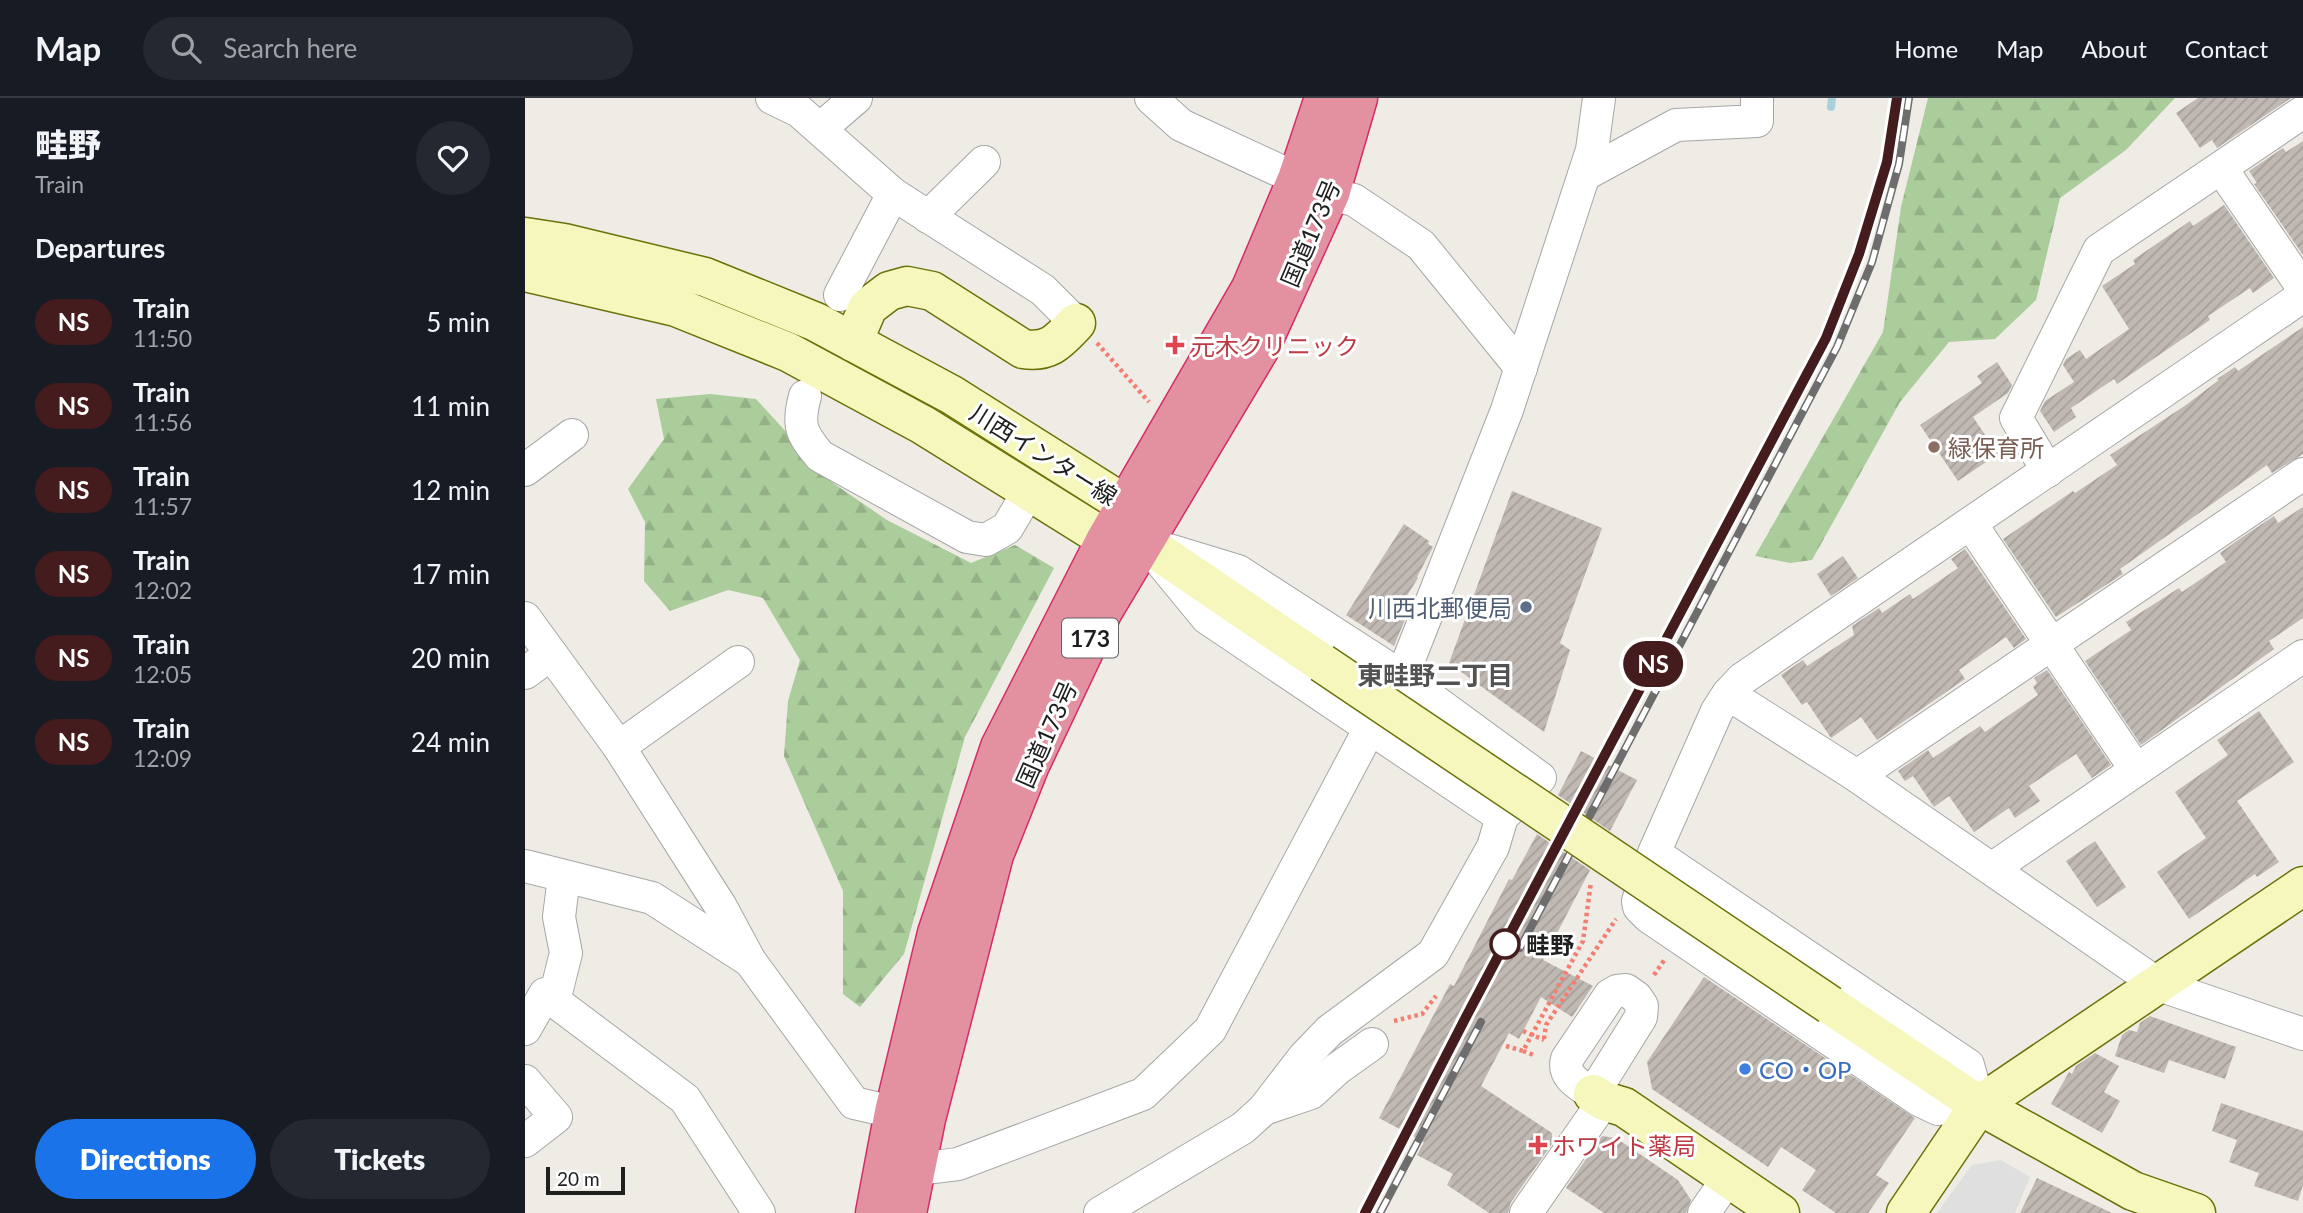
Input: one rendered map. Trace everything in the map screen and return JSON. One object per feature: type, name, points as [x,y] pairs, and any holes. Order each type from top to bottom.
[{"type":"highway","name":"国道173号","points":[[875,1213],[910,1116],[994,855],[1030,765],[1103,611],[1259,350],[1314,186],[1324,98]]},
{"type":"highway","name":"国道173号","points":[[907,1213],[918,1169],[910,1116],[937,933],[1000,747],[1106,539],[1251,288],[1314,186],[1358,98]]},
{"type":"street","points":[[772,98],[799,111],[893,194],[1043,290],[1076,323],[1058,342],[1039,352],[1023,349],[932,291],[907,286],[889,290],[868,307],[853,342]]},
{"type":"street","points":[[820,129],[856,98]]},
{"type":"street","points":[[1151,98],[1181,125],[1314,186],[1354,200],[1421,245],[1521,368]]},
{"type":"street","points":[[918,1169],[958,1164],[1143,1094],[1210,1030],[1370,728],[1402,677],[1507,410],[1592,150],[1599,98]]},
{"type":"street","points":[[1584,175],[1675,125],[1757,121],[1757,98]]},
{"type":"street","points":[[2048,471],[2015,418],[2099,250],[2221,168],[2291,109]]},
{"type":"street","points":[[928,217],[983,162]]},
{"type":"street","points":[[2221,168],[2303,288]]},
{"type":"street","points":[[840,295],[893,194]]},
{"type":"street","name":"川西インター線","points":[[525,237],[705,277],[816,322],[951,395],[1126,505],[1144,542]]},
{"type":"street","name":"川西インター線","points":[[525,272],[676,307],[788,352],[923,425],[1106,539],[1144,542]]},
{"type":"street","points":[[1979,1105],[1938,1110],[1919,1100],[1649,917],[1639,907],[1638,901],[1654,853],[1717,711],[1742,679],[2303,296]]},
{"type":"street","points":[[806,396],[799,418],[804,437],[820,456],[967,537],[986,540],[1007,528],[1029,491]]},
{"type":"street","points":[[525,470],[572,435]]},
{"type":"street","points":[[1857,776],[2303,474]]},
{"type":"street","points":[[1971,524],[2136,770]]},
{"type":"street","points":[[1144,542],[1979,1105],[2133,1191],[2196,1213]]},
{"type":"street","points":[[1100,1213],[1243,1128],[1264,1109],[1304,1057],[1329,1031],[1433,954],[1493,846],[1502,817],[1540,778],[1402,677],[1238,571],[1144,542]]},
{"type":"street","points":[[1144,542],[1207,618],[1502,817]]},
{"type":"street","points":[[525,618],[619,747],[721,907],[750,961],[854,1103],[910,1116]]},
{"type":"street","points":[[525,673],[551,654]]},
{"type":"street","points":[[1993,868],[2303,656]]},
{"type":"street","points":[[619,747],[737,662]]},
{"type":"street","points":[[1728,694],[1857,776],[2159,985],[2303,1034]]},
{"type":"street","points":[[1654,853],[1968,1065],[1979,1105]]},
{"type":"street","points":[[525,866],[652,898],[750,961]]},
{"type":"street","points":[[525,1029],[541,994],[566,953],[559,917],[564,877]]},
{"type":"street","points":[[1906,1213],[1979,1105],[2303,886]]},
{"type":"street","points":[[1525,1213],[1598,1097],[1641,1017],[1642,1006],[1636,997],[1626,990],[1610,995],[1555,1044],[1567,1074],[1598,1097],[1624,1107],[1780,1213]]},
{"type":"street","points":[[541,994],[685,1099],[759,1213]]},
{"type":"street","points":[[1264,1109],[1311,1093],[1337,1069],[1372,1044]]},
{"type":"street","points":[[525,1081],[557,1117],[525,1141]]},
{"type":"street","points":[[1704,1213],[1728,1178]]},
{"type":"path","points":[[1076,323],[1171,427]]},
{"type":"path","points":[[1523,1051],[1583,941],[1591,877]]},
{"type":"path","points":[[1555,1044],[1546,1025],[1621,912]]},
{"type":"path","points":[[1523,1031],[1555,1044]]},
{"type":"path","points":[[1506,1046],[1536,1056]]},
{"type":"green space","points":[[1928,98],[2175,98],[2126,150],[2060,198],[2036,300],[1995,339],[1949,342],[1900,402],[1812,560],[1790,563],[1755,556],[1883,332],[1901,207]]},
{"type":"green space","points":[[710,394],[756,399],[833,483],[887,520],[971,563],[1015,545],[1054,568],[965,737],[904,954],[860,1007],[843,994],[843,891],[784,756],[788,701],[800,660],[763,598],[728,590],[670,611],[644,581],[645,522],[628,489],[664,439],[656,399]]},
{"type":"shaded area","points":[[2001,1160],[2030,1177],[2015,1213],[1937,1213],[1972,1165]]},
{"type":"building","points":[[2198,98],[2291,98],[2217,148],[2212,140],[2200,148],[2176,113]]},
{"type":"building","points":[[2303,141],[2303,255],[2254,184],[2257,183],[2249,171],[2283,148],[2286,152]]},
{"type":"building","points":[[2224,205],[2274,278],[2253,293],[2250,288],[2208,316],[2210,320],[2117,384],[2114,379],[2071,408],[2076,417],[2054,432],[2040,411],[2045,401],[2074,382],[2063,365],[2066,359],[2080,350],[2086,359],[2129,329],[2102,286],[2135,264],[2133,260],[2190,221],[2193,226]]},
{"type":"building","points":[[2303,327],[2303,454],[2272,473],[2267,465],[2120,569],[2123,574],[2056,617],[2003,539],[2073,491],[2075,493],[2117,465],[2110,455],[2186,405],[2219,380],[2217,379],[2235,367],[2238,371]]},
{"type":"building","points":[[1997,362],[2012,385],[2008,393],[1973,417],[1998,454],[1958,481],[1920,425],[1982,383],[1977,376]]},
{"type":"building","points":[[1512,491],[1602,528],[1560,643],[1570,650],[1544,732],[1449,663]]},
{"type":"building","points":[[2303,507],[2303,618],[2269,641],[2274,649],[2141,745],[2085,661],[2131,630],[2126,622],[2179,588],[2182,592],[2226,562],[2220,553],[2241,538],[2274,516],[2278,523]]},
{"type":"building","points":[[1404,524],[1429,541],[1428,544],[1433,547],[1401,605],[1409,610],[1394,646],[1346,615]]},
{"type":"building","points":[[1965,549],[2026,639],[2014,648],[2006,637],[1959,670],[1965,679],[1877,740],[1861,717],[1831,738],[1807,702],[1802,705],[1781,675],[1803,660],[1807,666],[1854,635],[1852,626],[1879,608],[1882,613],[1910,594],[1913,599],[1958,568],[1951,559]]},
{"type":"building","points":[[1843,556],[1858,578],[1831,596],[1817,574]]},
{"type":"building","points":[[2047,670],[2111,765],[2092,778],[2076,754],[2029,786],[2040,801],[2015,818],[2009,808],[1974,832],[1949,796],[1934,807],[1913,776],[1905,781],[1898,771],[1928,750],[1933,758],[1980,726],[1985,732],[2038,695],[2033,687],[2037,683],[2034,678]]},
{"type":"building","points":[[2259,711],[2294,762],[2237,801],[2279,862],[2257,877],[2255,874],[2189,919],[2157,872],[2206,838],[2175,792],[2228,755],[2217,740]]},
{"type":"building","points":[[1581,751],[1637,780],[1610,831],[1558,795]]},
{"type":"building","points":[[1537,834],[1590,870],[1543,960],[1593,986],[1572,1017],[1541,997],[1519,1039],[1509,1033],[1481,1086],[1552,1133],[1552,1144],[1511,1202],[1508,1213],[1489,1213],[1447,1185],[1453,1174],[1417,1155],[1424,1142],[1379,1118],[1450,984],[1454,986],[1509,879],[1512,880]]},
{"type":"building","points":[[2095,841],[2126,887],[2097,907],[2066,861]]},
{"type":"building","name":"CO・OP","points":[[1704,977],[1915,1118],[1876,1175],[1889,1183],[1868,1213],[1836,1213],[1802,1190],[1816,1170],[1781,1147],[1768,1167],[1652,1089],[1647,1062]]},
{"type":"building","points":[[2150,1016],[2236,1047],[2225,1079],[2169,1060],[2164,1073],[2115,1056],[2122,1035],[2129,1030],[2137,1032],[2140,1023]]},
{"type":"building","points":[[2095,1053],[2119,1066],[2104,1092],[2120,1101],[2102,1133],[2051,1104],[2069,1072],[2072,1074],[2076,1066]]},
{"type":"building","points":[[2221,1103],[2303,1131],[2303,1185],[2298,1201],[2254,1186],[2259,1173],[2229,1162],[2237,1140],[2212,1131]]},
{"type":"building","points":[[1602,1136],[1616,1138],[1678,1180],[1691,1200],[1686,1213],[1604,1213],[1566,1188]]},
{"type":"building","points":[[2037,1178],[2112,1213],[2020,1213]]},
{"type":"waterway","points":[[1831,107],[1832,98]]},
{"type":"railway","points":[[1507,941],[1826,338],[1859,254],[1887,162],[1897,98]]},
{"type":"railway","points":[[1520,948],[1837,347],[1872,262],[1899,164],[1909,98]]},
{"type":"railway","points":[[1365,1213],[1467,1015]]},
{"type":"railway","points":[[1380,1213],[1481,1022]]},
{"type":"train","name":"NS","points":[[1365,1213],[1826,338],[1859,254],[1887,162],[1897,98]]},
{"type":"place","name":"元木クリニック","points":[[1175,345]]},
{"type":"place","name":"緑保育所","points":[[1934,447]]},
{"type":"place","name":"川西北郵便局","points":[[1526,607]]},
{"type":"place","name":"畦野","points":[[1505,944]]},
{"type":"place","name":"CO・OP","points":[[1745,1069]]},
{"type":"place","name":"ホワイト薬局","points":[[1538,1145]]},
{"type":"district","name":"東畦野二丁目","points":[[1435,675]]}]
